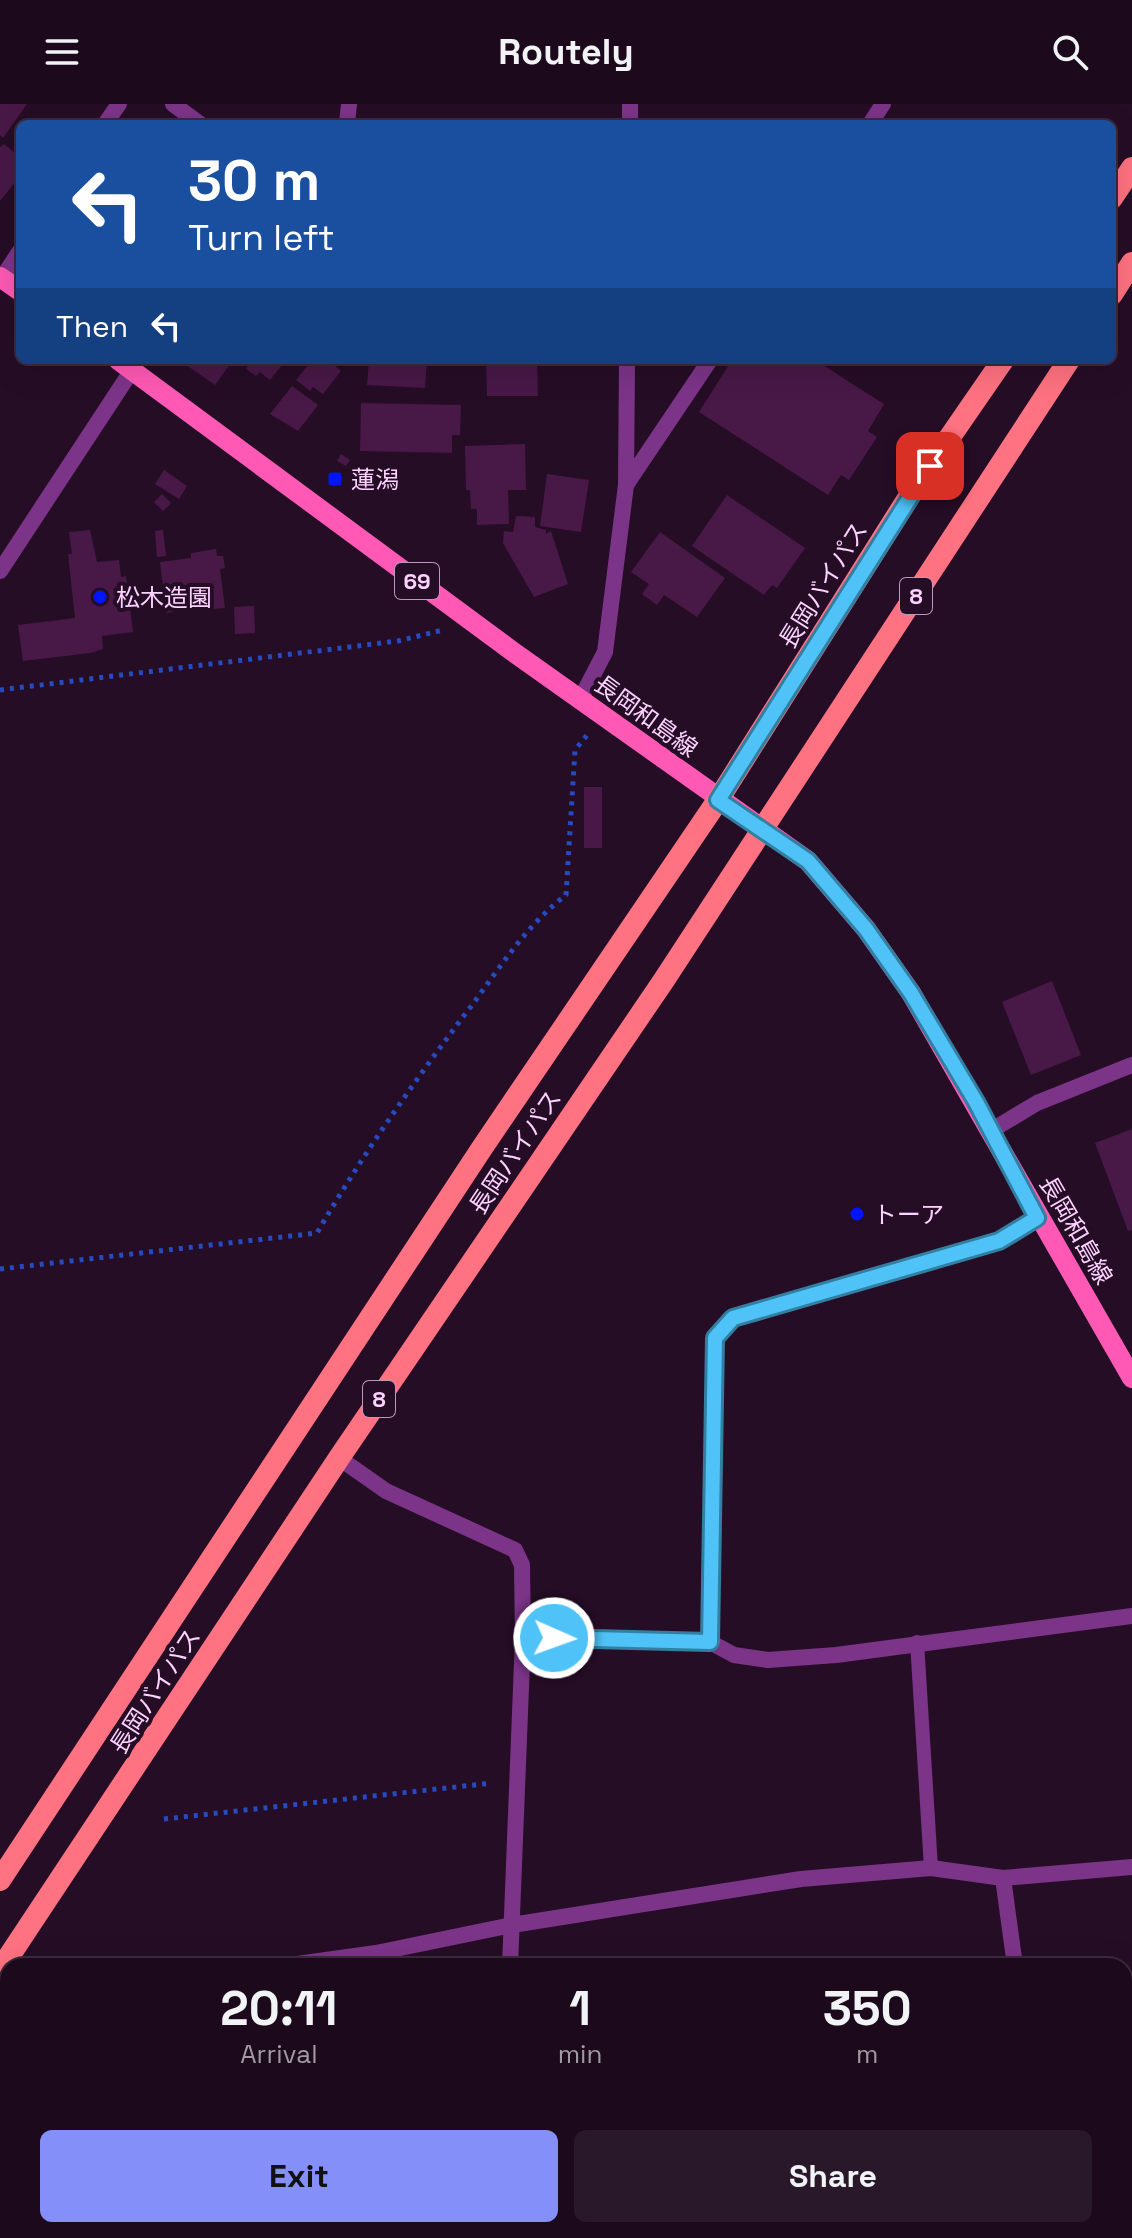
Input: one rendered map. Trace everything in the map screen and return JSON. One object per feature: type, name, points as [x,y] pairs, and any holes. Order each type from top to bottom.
[{"type":"highway","points":[[1116,192],[1132,168]]},
{"type":"highway","points":[[1116,288],[1132,263]]},
{"type":"highway","name":"長岡バイパス","points":[[0,1880],[482,1148],[718,800],[912,492],[1000,364]]},
{"type":"highway","name":"長岡バイパス","points":[[8,1958],[339,1458],[762,831],[1066,364]]},
{"type":"main road","name":"長岡和島線","points":[[125,365],[580,700],[808,861],[866,929],[911,993],[992,1130],[1037,1218],[1132,1378]]},
{"type":"street","points":[[173,104],[195,120]]},
{"type":"street","points":[[1,277],[16,256]]},
{"type":"street","points":[[580,700],[605,652],[626,485],[627,364]]},
{"type":"street","points":[[626,485],[707,364]]},
{"type":"street","points":[[0,571],[125,365]]},
{"type":"street","points":[[992,1130],[1037,1103],[1132,1065]]},
{"type":"street","points":[[1037,1218],[999,1241],[733,1318],[715,1338],[710,1642],[734,1655],[768,1660],[836,1655],[1132,1616]]},
{"type":"street","points":[[339,1458],[386,1491],[515,1550],[522,1565],[523,1637],[510,1958]]},
{"type":"street","points":[[340,1958],[512,1925],[801,1879],[931,1868],[1003,1878],[1132,1867]]},
{"type":"street","points":[[1003,1878],[1014,1958]]},
{"type":"lane","points":[[523,1637],[710,1642]]},
{"type":"lane","points":[[917,1642],[931,1868]]},
{"type":"path","points":[[0,690],[398,641],[474,623]]},
{"type":"path","points":[[0,1269],[317,1233],[363,1154],[452,1032],[540,915],[566,895],[575,750],[603,716]]},
{"type":"path","points":[[164,1819],[515,1781]]},
{"type":"building","points":[[0,104],[27,104],[3,138],[0,135]]},
{"type":"building","points":[[4,144],[16,154],[16,181],[0,201],[0,147]]},
{"type":"building","points":[[185,364],[230,364],[215,385]]},
{"type":"building","points":[[249,364],[283,364],[270,380],[260,372],[256,376],[246,369]]},
{"type":"building","points":[[309,364],[333,364],[341,371],[323,394],[313,387],[310,391],[296,380]]},
{"type":"building","points":[[369,364],[427,364],[425,388],[367,385]]},
{"type":"building","points":[[486,364],[537,364],[538,396],[487,396]]},
{"type":"building","points":[[729,364],[821,364],[884,404],[868,431],[877,437],[849,480],[841,475],[828,495],[699,412]]},
{"type":"building","points":[[292,386],[318,405],[298,431],[270,414]]},
{"type":"building","points":[[361,403],[461,405],[460,435],[452,435],[452,453],[360,451]]},
{"type":"building","points":[[525,444],[526,490],[508,490],[509,524],[477,525],[477,509],[471,509],[470,490],[466,490],[465,446]]},
{"type":"building","points":[[341,454],[350,460],[346,466],[337,461]]},
{"type":"building","points":[[164,470],[187,486],[179,499],[155,484]]},
{"type":"building","points":[[547,474],[589,480],[581,532],[540,526]]},
{"type":"building","points":[[162,494],[171,503],[163,511],[154,502]]},
{"type":"building","points":[[727,495],[805,548],[777,588],[772,585],[764,595],[692,546]]},
{"type":"building","points":[[516,516],[535,517],[535,527],[546,530],[546,534],[551,531],[568,584],[534,597],[503,543],[504,531],[513,532]]},
{"type":"building","name":"松木造園","points":[[90,530],[97,562],[119,560],[121,577],[126,576],[133,632],[102,636],[103,649],[90,653],[23,661],[18,625],[75,618],[68,554],[72,554],[69,532]]},
{"type":"building","points":[[163,530],[166,556],[157,557],[155,531]]},
{"type":"building","points":[[660,532],[725,578],[697,617],[664,595],[657,605],[642,594],[649,584],[631,572]]},
{"type":"building","points":[[216,549],[217,556],[223,556],[225,568],[220,569],[225,608],[202,610],[201,598],[189,599],[190,610],[166,613],[160,562],[191,558],[191,553]]},
{"type":"building","points":[[254,606],[255,633],[235,634],[234,607]]},
{"type":"building","points":[[584,787],[602,787],[602,848],[584,848]]},
{"type":"building","points":[[1052,981],[1081,1055],[1031,1075],[1002,1002]]},
{"type":"building","points":[[1132,1129],[1132,1230],[1128,1231],[1095,1143]]},
{"type":"place","name":"蓮潟","points":[[335,479]]},
{"type":"place","name":"松木造園","points":[[100,597]]},
{"type":"place","name":"トーア","points":[[857,1214]]},
{"type":"route","points":[[554,1638],[710,1642],[715,1338],[733,1318],[999,1241],[1037,1218],[976,1102],[911,993],[866,929],[830,883],[808,861],[718,800],[930,466]]}]
